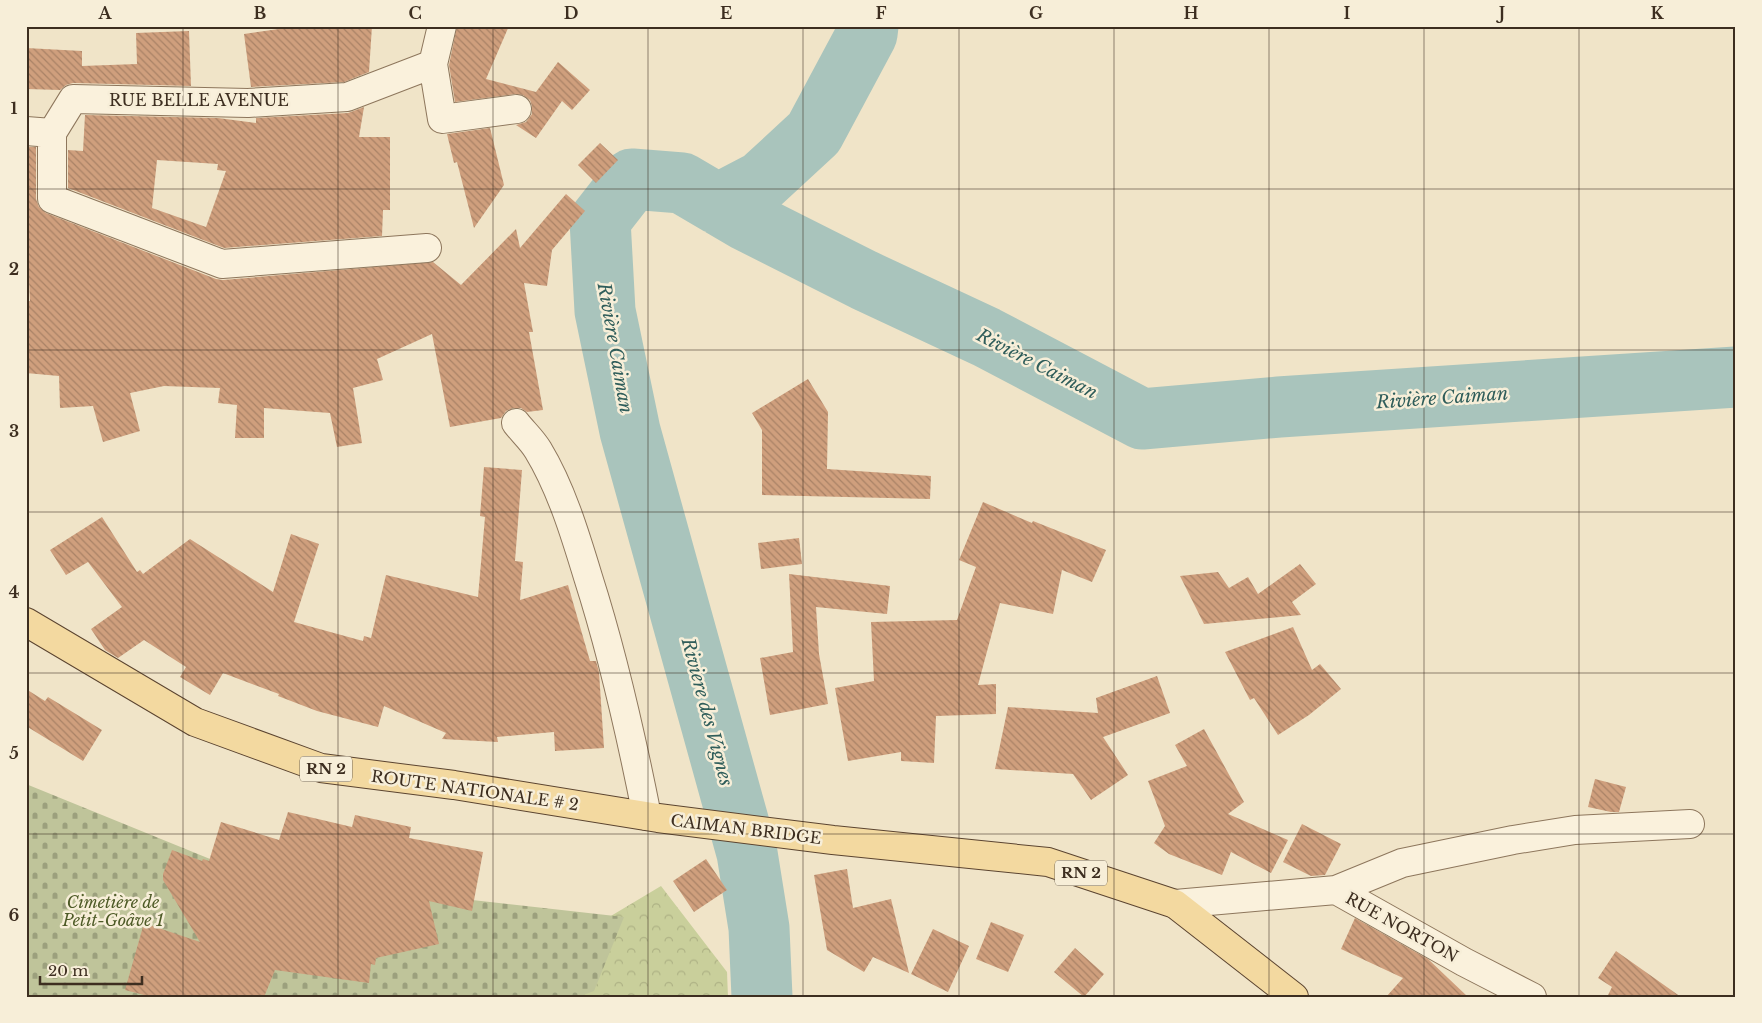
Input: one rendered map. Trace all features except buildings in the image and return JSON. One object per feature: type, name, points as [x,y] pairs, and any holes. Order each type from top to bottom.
[{"type":"main road","name":"ROUTE NATIONALE # 2","points":[[26,622],[195,722],[321,768],[454,785],[653,817]]},
{"type":"main road","name":"CAIMAN BRIDGE","points":[[653,817],[833,840],[1048,862],[1175,904]]},
{"type":"main road","name":"RN 2","points":[[1175,904],[1294,997]]},
{"type":"street","points":[[442,26],[433,64],[442,120],[517,109]]},
{"type":"street","name":"RUE BELLE AVENUE","points":[[39,132],[73,99],[248,104],[346,97],[433,64]]},
{"type":"street","points":[[39,132],[52,199],[222,264],[427,248]]},
{"type":"street","points":[[516,423],[537,449],[550,472],[572,526],[596,603],[653,817]]},
{"type":"street","points":[[1336,890],[1402,863],[1513,840],[1575,830],[1690,824]]},
{"type":"street","name":"RUE NORTON","points":[[1175,904],[1336,890],[1464,962],[1532,997]]},
{"type":"green space","name":"Cimetière de Petit-Goâve 1","points":[[26,784],[215,861],[410,893],[624,917],[594,991],[578,997],[26,997]]},
{"type":"green space","points":[[661,886],[727,972],[728,997],[444,997],[569,941]]},
{"type":"waterway","name":"Riviere des Vignes","points":[[718,204],[762,181],[814,133],[867,34],[868,26]]},
{"type":"waterway","name":"Rivière Caiman","points":[[762,997],[759,928],[747,853],[630,431],[605,311],[600,220],[632,179],[682,183],[745,220],[864,280],[986,337],[1142,419],[1279,407],[1736,377]]}]
